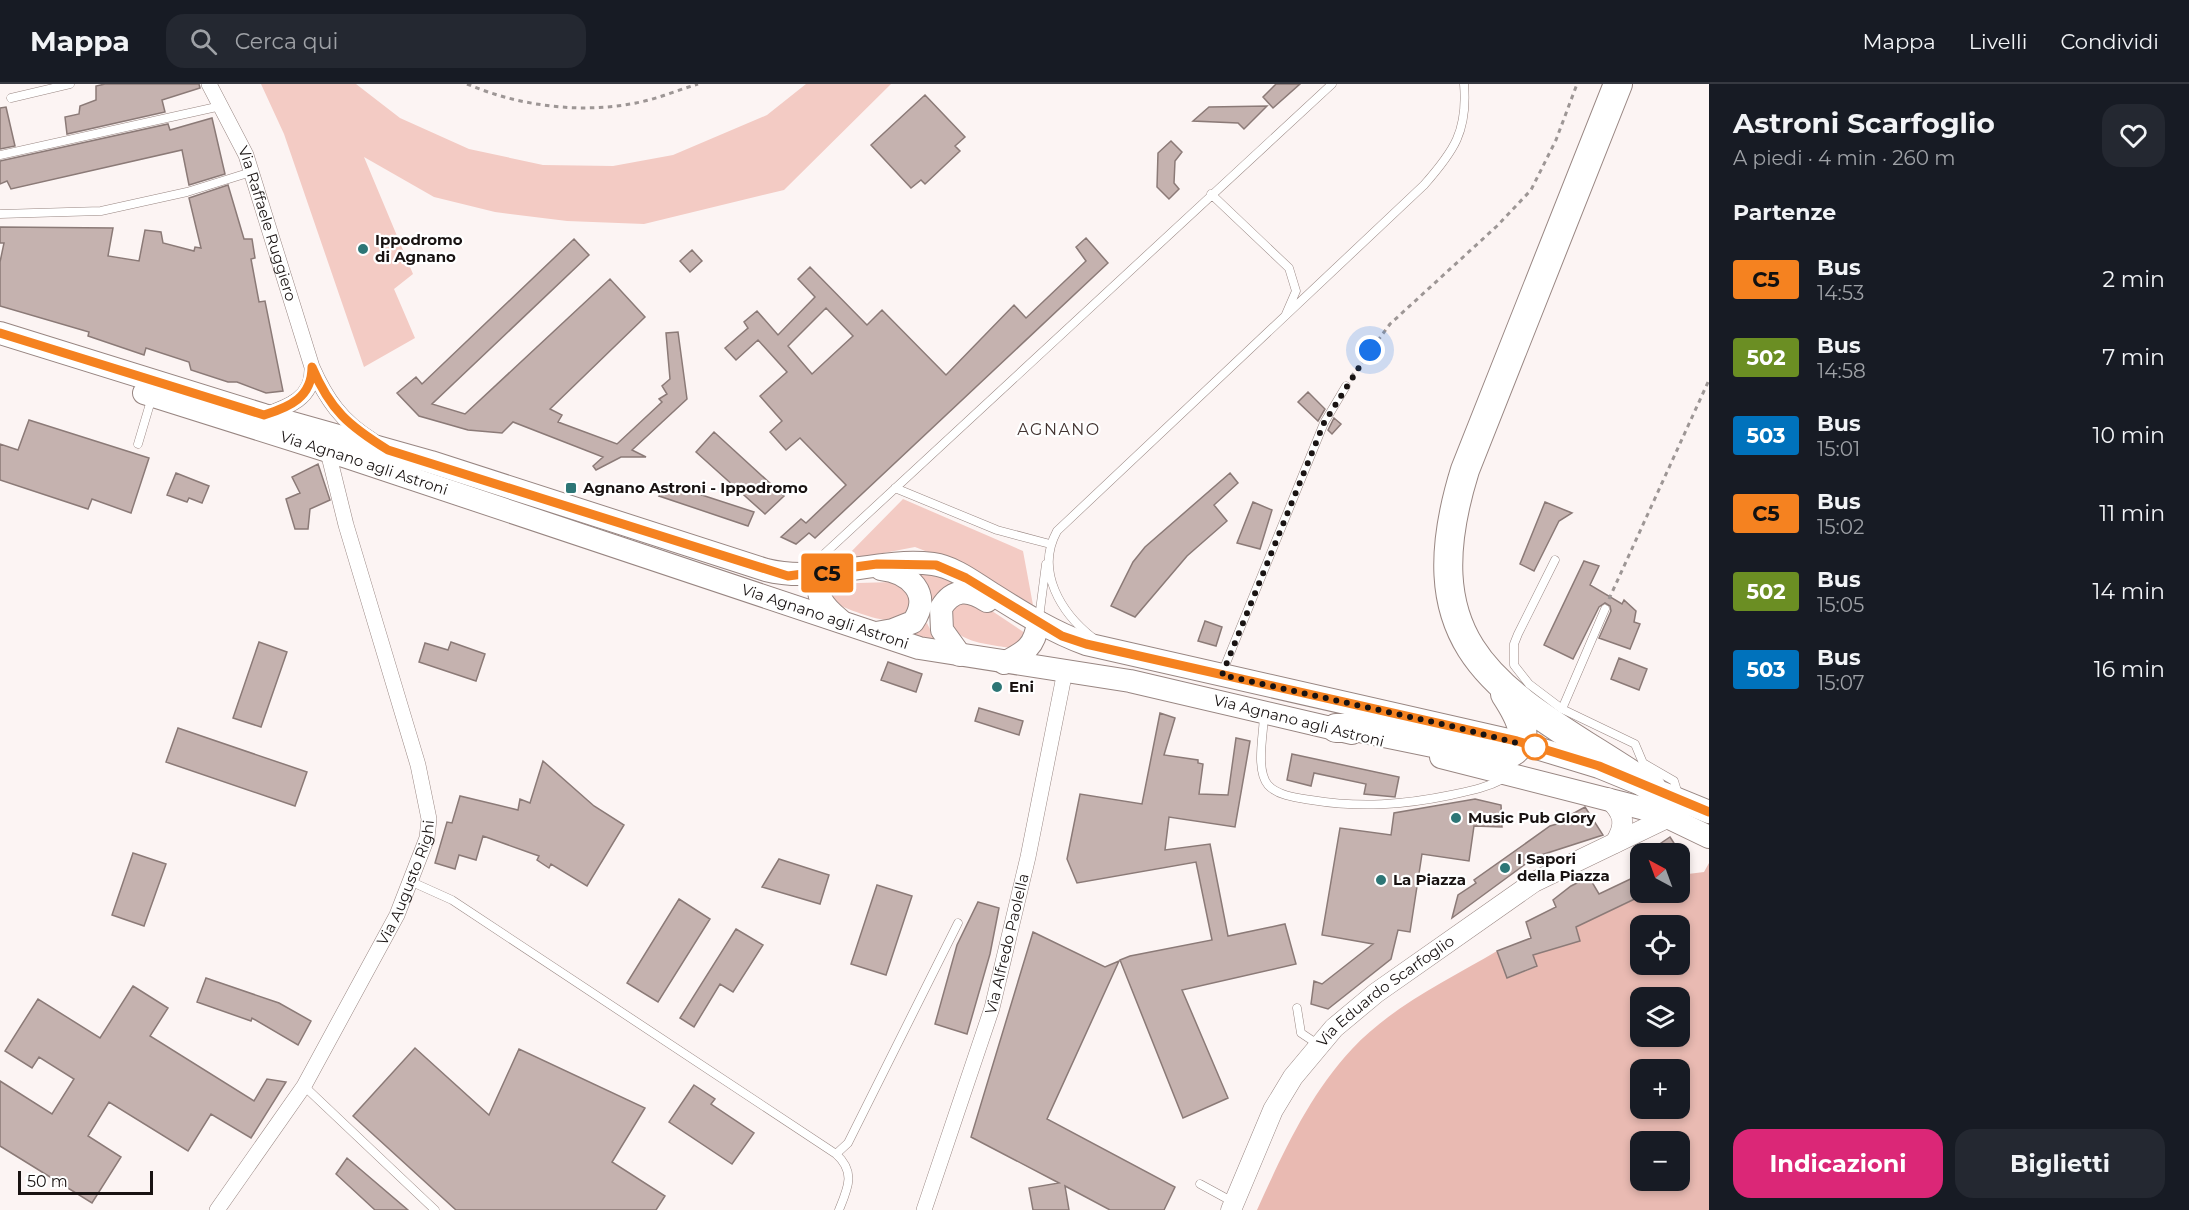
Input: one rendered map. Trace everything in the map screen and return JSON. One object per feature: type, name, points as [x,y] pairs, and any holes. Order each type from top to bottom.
[{"type":"highway","points":[[1336,728],[1360,728],[1501,757],[1511,754],[1521,743],[1524,733],[1521,723],[1498,684],[1472,652],[1455,614],[1447,561],[1454,504],[1469,459],[1618,84]]},
{"type":"highway","points":[[1498,684],[1547,721],[1667,799]]},
{"type":"main road","name":"Via Agnano agli Astroni","points":[[0,333],[264,415],[326,441],[919,648],[1130,681],[1336,728],[1510,775],[1608,798],[1667,799]]},
{"type":"main road","name":"Via Agnano agli Astroni","points":[[0,348],[153,396],[326,441],[388,450],[788,576],[909,563],[936,565],[966,578],[1062,636],[1117,653],[1521,743],[1599,766],[1667,799]]},
{"type":"main road","points":[[862,567],[887,570],[907,578],[920,593],[918,614],[913,622],[893,630],[876,633]]},
{"type":"main road","points":[[827,573],[820,580],[817,593],[844,623]]},
{"type":"main road","points":[[960,656],[942,630],[940,615],[945,601],[959,592],[976,594],[1009,614],[1038,622],[1032,645],[1026,652],[1004,663]]},
{"type":"main road","points":[[1667,799],[1709,812]]},
{"type":"main road","points":[[1667,799],[1709,837]]},
{"type":"street","name":"Via Raffaele Ruggiero","points":[[209,84],[252,171],[312,367],[323,392],[345,420],[388,450]]},
{"type":"street","points":[[264,415],[288,406],[303,397],[309,390],[312,380],[312,367]]},
{"type":"street","name":"Via Augusto Righi","points":[[217,1210],[304,1086],[412,882],[427,838],[429,819],[425,796],[326,441]]},
{"type":"street","name":"Via Alfredo Paolella","points":[[924,1210],[992,1008],[1028,857],[1065,671]]},
{"type":"street","points":[[1608,798],[1623,815],[1623,827],[1615,843]]},
{"type":"street","name":"Via Eduardo Scarfoglio","points":[[1232,1206],[1274,1110],[1293,1077],[1319,1045],[1376,993],[1525,888],[1615,843],[1667,799]]},
{"type":"lane","points":[[11,98],[69,84]]},
{"type":"lane","points":[[801,575],[1332,84]]},
{"type":"lane","points":[[1038,622],[1043,598],[1043,576],[1050,544],[1058,531],[1283,321],[1444,162],[1462,130],[1466,110],[1464,84]]},
{"type":"lane","points":[[0,155],[221,106]]},
{"type":"lane","points":[[0,214],[101,211],[187,192],[252,171]]},
{"type":"lane","points":[[1211,194],[1289,268],[1296,291],[1283,321]]},
{"type":"lane","points":[[1222,675],[1324,423],[1346,386]]},
{"type":"lane","points":[[138,444],[153,396]]},
{"type":"lane","points":[[895,488],[996,530],[1050,544]]},
{"type":"lane","points":[[1048,556],[1051,582],[1065,607],[1091,636],[1117,653]]},
{"type":"lane","points":[[1555,560],[1518,634],[1513,655],[1514,665],[1529,684],[1562,709],[1635,744],[1643,763],[1674,781],[1667,799]]},
{"type":"lane","points":[[1562,709],[1605,609]]},
{"type":"lane","points":[[1264,712],[1263,776],[1269,786],[1277,792],[1300,798],[1371,806],[1408,803],[1488,787],[1510,775]]},
{"type":"lane","points":[[412,882],[452,900],[836,1154],[846,1163],[850,1182],[839,1210]]},
{"type":"lane","points":[[836,1154],[848,1143],[958,923]]},
{"type":"lane","points":[[1297,1008],[1301,1033],[1319,1045]]},
{"type":"lane","points":[[304,1086],[435,1210]]},
{"type":"lane","points":[[1200,1184],[1232,1206]]},
{"type":"path","points":[[466,84],[524,103],[575,108],[636,103],[698,84]]},
{"type":"path","points":[[1346,386],[1377,339],[1390,324],[1497,226],[1531,190],[1556,140],[1577,84]]},
{"type":"path","points":[[1605,609],[1709,380]]},
{"type":"shaded area","name":"Ippodromo di Agnano","points":[[261,84],[356,84],[400,118],[469,149],[543,165],[613,166],[673,155],[767,115],[806,84],[891,84],[784,190],[644,224],[567,221],[495,212],[434,197],[364,157],[413,274],[394,289],[415,338],[364,367],[284,134]]},
{"type":"shaded area","points":[[903,499],[1023,551],[1033,605],[969,568],[915,547],[842,561]]},
{"type":"shaded area","points":[[911,572],[933,572],[965,585],[951,586],[930,601]]},
{"type":"shaded area","points":[[893,582],[908,590],[909,606],[904,616],[896,620],[871,617],[833,603],[824,584]]},
{"type":"shaded area","points":[[977,601],[1028,635],[1016,649],[971,640],[961,636],[954,629],[950,621],[951,609],[960,602]]},
{"type":"shaded area","points":[[927,623],[937,644],[905,635]]},
{"type":"shaded area","points":[[1709,863],[1709,1210],[1257,1210],[1287,1146],[1310,1105],[1352,1049],[1385,1020],[1421,995],[1497,951],[1508,978],[1536,967],[1533,955],[1580,941],[1576,927],[1630,902],[1690,903],[1690,874],[1704,872]]},
{"type":"building","points":[[105,84],[199,84],[200,88],[162,100],[165,112],[67,134],[65,117],[79,114],[80,106],[96,100],[96,86]]},
{"type":"building","points":[[1276,84],[1300,84],[1273,108],[1263,97]]},
{"type":"building","points":[[925,95],[965,137],[955,146],[960,151],[925,184],[921,180],[911,188],[871,145]]},
{"type":"building","points":[[1267,106],[1244,129],[1238,123],[1193,121],[1209,107]]},
{"type":"building","points":[[6,107],[15,146],[0,149],[0,108]]},
{"type":"building","points":[[212,118],[225,174],[189,185],[182,150],[11,189],[7,181],[0,184],[0,161],[168,124],[170,130]]},
{"type":"building","points":[[1171,141],[1182,152],[1175,161],[1174,183],[1179,189],[1169,199],[1157,187],[1158,153]]},
{"type":"building","points":[[228,185],[244,239],[252,239],[255,258],[251,259],[259,302],[265,301],[283,391],[266,393],[237,382],[228,382],[191,370],[189,362],[146,348],[144,355],[88,336],[89,332],[0,306],[0,262],[4,243],[0,243],[0,227],[113,228],[108,256],[139,261],[145,230],[161,232],[163,243],[194,251],[195,247],[201,248],[189,198]]},
{"type":"building","points":[[1086,238],[1108,263],[815,538],[809,533],[796,544],[781,537],[801,519],[806,523],[846,485],[800,438],[786,450],[770,432],[782,421],[760,396],[787,372],[758,340],[736,360],[725,348],[748,328],[744,322],[757,311],[778,335],[815,297],[798,279],[810,267],[867,325],[882,310],[946,375],[1014,305],[1026,318],[1086,261],[1076,247]],"holes":[[[826,308],[853,336],[812,374],[788,346]]]},
{"type":"building","points":[[574,239],[589,255],[432,404],[465,414],[610,279],[645,317],[550,409],[562,415],[558,422],[617,444],[662,402],[659,399],[667,394],[662,386],[670,379],[666,333],[678,332],[687,399],[632,450],[646,457],[621,457],[596,470],[593,466],[603,457],[513,422],[502,433],[468,430],[419,416],[397,393],[416,377],[422,384]]},
{"type":"building","points":[[692,250],[702,261],[690,272],[680,261]]},
{"type":"building","points":[[1308,392],[1325,409],[1318,421],[1298,402]]},
{"type":"building","points":[[1334,418],[1341,424],[1332,434],[1328,430]]},
{"type":"building","points":[[29,420],[149,458],[131,513],[92,499],[88,509],[0,480],[0,444],[18,450]]},
{"type":"building","points":[[714,432],[784,496],[765,514],[696,452]]},
{"type":"building","points":[[318,464],[330,500],[310,509],[308,529],[295,529],[286,499],[300,493],[292,477]]},
{"type":"building","points":[[176,473],[209,486],[202,503],[189,498],[187,502],[167,495]]},
{"type":"building","points":[[1230,473],[1238,483],[1214,505],[1227,521],[1187,556],[1135,617],[1111,606],[1133,562],[1145,547]]},
{"type":"building","points":[[668,484],[754,512],[748,526],[659,496]]},
{"type":"building","points":[[1253,502],[1272,510],[1260,549],[1237,543]]},
{"type":"building","points":[[1545,502],[1572,513],[1559,521],[1534,571],[1520,564]]},
{"type":"building","points":[[1584,561],[1599,566],[1590,585],[1622,604],[1624,600],[1636,611],[1634,622],[1640,624],[1630,649],[1599,638],[1611,611],[1610,606],[1605,603],[1599,607],[1573,659],[1544,645]]},
{"type":"building","points":[[1205,621],[1222,627],[1216,646],[1198,641]]},
{"type":"building","points":[[259,642],[287,652],[261,727],[233,718]]},
{"type":"building","points":[[451,642],[485,654],[476,681],[419,662],[425,643],[448,650]]},
{"type":"building","points":[[1619,658],[1647,669],[1639,690],[1611,679]]},
{"type":"building","points":[[888,662],[922,674],[916,692],[881,680]]},
{"type":"building","points":[[979,708],[1023,721],[1019,735],[975,721]]},
{"type":"building","points":[[1160,713],[1175,718],[1164,755],[1198,760],[1198,763],[1203,764],[1199,794],[1228,795],[1236,738],[1250,741],[1235,827],[1169,817],[1165,850],[1210,844],[1228,936],[1285,924],[1296,964],[1182,990],[1228,1098],[1183,1118],[1120,960],[1212,940],[1196,862],[1077,883],[1067,859],[1080,794],[1142,804]]},
{"type":"building","points":[[178,728],[307,772],[295,806],[166,762]]},
{"type":"building","points":[[1292,754],[1399,777],[1395,797],[1364,794],[1366,784],[1314,773],[1311,786],[1287,780]]},
{"type":"building","points":[[543,761],[594,806],[624,825],[587,886],[551,864],[549,868],[537,860],[539,856],[483,836],[476,860],[459,855],[455,869],[435,863],[447,822],[452,823],[460,796],[518,810],[520,799],[530,803]]},
{"type":"building","points":[[1475,799],[1501,805],[1502,827],[1474,826],[1469,861],[1422,854],[1410,932],[1398,930],[1391,959],[1328,1009],[1311,1004],[1314,981],[1322,984],[1373,944],[1322,935],[1340,828],[1391,835],[1394,813]]},
{"type":"building","points":[[1585,807],[1603,835],[1535,857],[1452,918],[1458,895],[1476,883],[1474,880],[1550,826],[1574,819],[1572,814]]},
{"type":"building","points":[[1670,837],[1674,843],[1661,843]]},
{"type":"building","points":[[133,853],[166,864],[144,926],[112,915]]},
{"type":"building","points":[[779,859],[829,875],[820,904],[762,887]]},
{"type":"building","points":[[1589,877],[1599,894],[1630,879],[1630,901],[1576,927],[1580,941],[1533,955],[1537,966],[1507,978],[1497,951],[1531,938],[1526,922],[1556,907],[1553,900],[1571,886]]},
{"type":"building","points":[[877,885],[912,896],[886,975],[851,964]]},
{"type":"building","points":[[679,899],[710,919],[658,1002],[627,983]]},
{"type":"building","points":[[978,902],[999,908],[990,954],[967,1034],[935,1024],[957,945]]},
{"type":"building","points":[[736,929],[763,945],[733,992],[720,984],[694,1027],[680,1018]]},
{"type":"building","points":[[1033,932],[1105,967],[1119,961],[1047,1119],[1175,1187],[1164,1210],[1110,1210],[1065,1186],[1069,1210],[1033,1210],[1029,1188],[1059,1183],[971,1137]]},
{"type":"building","points":[[206,978],[279,1003],[311,1021],[298,1045],[252,1018],[251,1021],[197,1002]]},
{"type":"building","points":[[133,986],[168,1008],[150,1036],[254,1101],[267,1079],[286,1082],[251,1138],[211,1114],[188,1151],[109,1102],[88,1136],[121,1157],[92,1203],[0,1146],[0,1081],[52,1114],[74,1079],[39,1057],[32,1068],[5,1051],[38,999],[100,1038]]},
{"type":"building","points":[[415,1048],[489,1115],[519,1049],[645,1108],[612,1162],[665,1196],[656,1210],[456,1210],[353,1116]]},
{"type":"building","points":[[694,1085],[715,1099],[711,1104],[754,1133],[732,1164],[669,1122]]},
{"type":"building","points":[[347,1158],[408,1210],[375,1210],[336,1174]]},
{"type":"bus line","name":"C5","points":[[0,333],[264,415],[278,411],[303,397],[309,390],[312,367],[323,392],[345,420],[358,432],[388,450],[788,576],[827,573],[877,564],[936,565],[966,578],[1062,636],[1086,644],[1117,653],[1276,686],[1517,741],[1599,766],[1709,812]]},
{"type":"place","name":"Ippodromo di Agnano","points":[[363,249]]},
{"type":"place","name":"Agnano Astroni - Ippodromo","points":[[571,488]]},
{"type":"place","name":"Eni","points":[[997,687]]},
{"type":"place","name":"Music Pub Glory","points":[[1456,818]]},
{"type":"place","name":"I Sapori della Piazza","points":[[1505,868]]},
{"type":"place","name":"La Piazza","points":[[1381,880]]},
{"type":"district","name":"AGNANO","points":[[1059,429]]},
{"type":"route","points":[[1370,350],[1324,423],[1222,675],[1517,741],[1540,749],[1535,747]]}]
